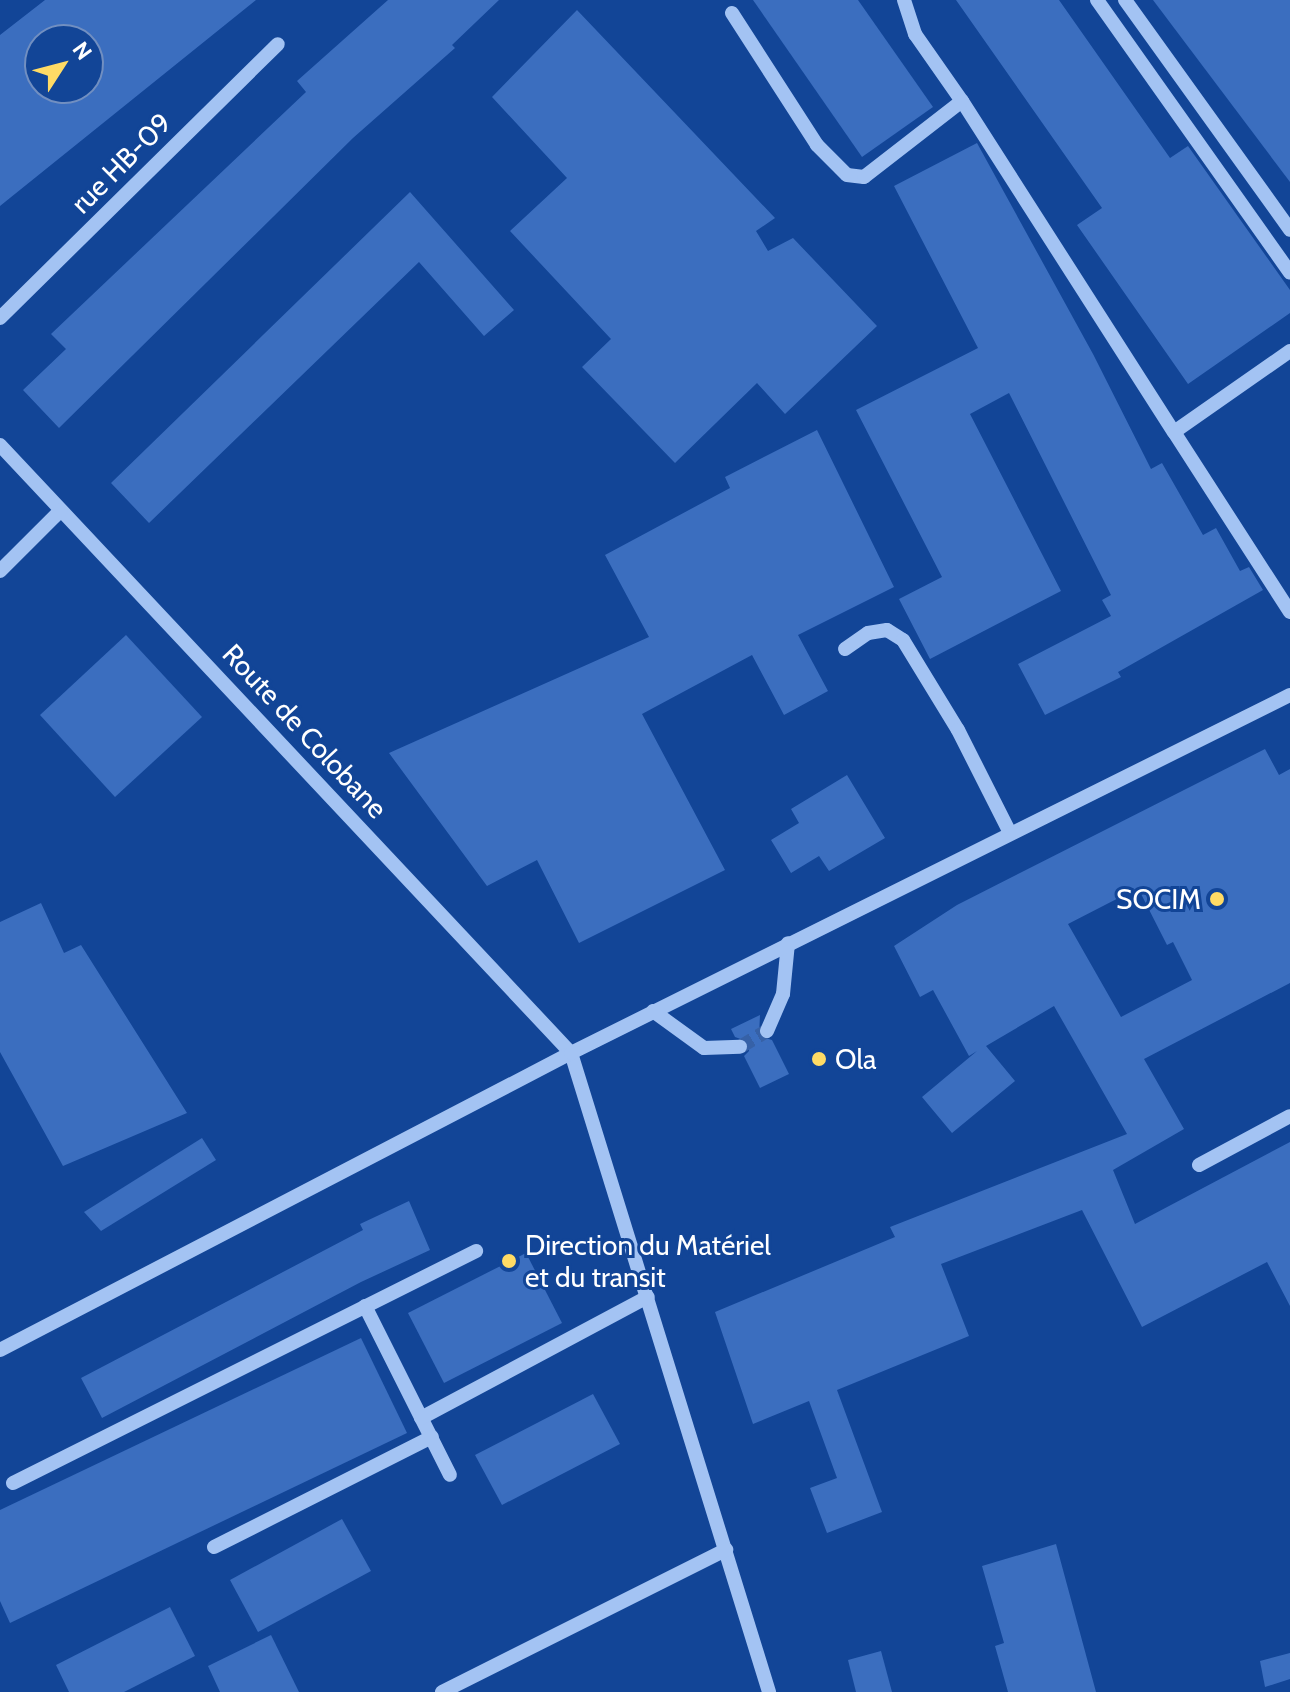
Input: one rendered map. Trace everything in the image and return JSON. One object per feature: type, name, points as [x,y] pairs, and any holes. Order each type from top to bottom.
[{"type":"street","points":[[904,0],[915,34],[962,101],[1290,612]]},
{"type":"street","points":[[1097,0],[1290,273]]},
{"type":"street","points":[[1125,0],[1290,230]]},
{"type":"street","points":[[732,13],[817,145],[847,175],[864,177],[962,101]]},
{"type":"street","name":"rue HB-09","points":[[0,318],[278,44]]},
{"type":"street","points":[[1174,432],[1290,351]]},
{"type":"street","name":"Route de Colobane","points":[[0,445],[571,1053]]},
{"type":"street","points":[[0,571],[61,510]]},
{"type":"street","points":[[845,649],[868,633],[887,630],[903,640],[958,730],[1010,833]]},
{"type":"street","points":[[0,1350],[653,1011],[1290,695]]},
{"type":"street","points":[[767,1031],[783,994],[788,943]]},
{"type":"street","points":[[653,1011],[704,1048],[740,1047]]},
{"type":"street","points":[[571,1053],[769,1692]]},
{"type":"street","points":[[1199,1165],[1290,1116]]},
{"type":"street","points":[[13,1483],[476,1251]]},
{"type":"street","points":[[421,1418],[648,1297]]},
{"type":"street","points":[[365,1306],[450,1475]]},
{"type":"street","points":[[214,1547],[432,1437]]},
{"type":"street","points":[[442,1692],[726,1550]]},
{"type":"building","points":[[45,0],[256,0],[0,206],[0,35]]},
{"type":"building","points":[[388,0],[499,0],[452,45],[455,48],[353,138],[59,428],[23,390],[66,349],[51,334],[306,92],[297,81]]},
{"type":"building","points":[[753,0],[858,0],[933,107],[862,157]]},
{"type":"building","points":[[956,0],[1059,0],[1170,158],[1188,146],[1290,290],[1290,313],[1188,384],[1077,225],[1102,208]]},
{"type":"building","points":[[1153,0],[1290,0],[1290,182]]},
{"type":"building","points":[[577,10],[775,218],[756,231],[768,251],[793,238],[877,326],[785,414],[757,383],[675,463],[582,367],[611,339],[510,231],[567,178],[492,97]]},
{"type":"building","points":[[977,143],[1093,354],[1151,469],[1162,463],[1203,535],[1216,528],[1240,571],[1249,567],[1263,590],[1118,672],[1121,677],[1045,715],[1018,664],[1111,616],[1102,600],[1111,595],[1009,393],[970,414],[1061,591],[930,659],[899,599],[942,577],[856,410],[978,348],[894,186]]},
{"type":"building","points":[[410,192],[514,310],[484,336],[419,262],[149,523],[111,483]]},
{"type":"building","points":[[817,430],[894,587],[798,635],[828,691],[784,715],[752,655],[642,714],[725,870],[579,943],[537,860],[487,886],[389,753],[649,637],[605,555],[730,488],[725,477]]},
{"type":"building","points":[[126,635],[202,717],[115,797],[40,715]]},
{"type":"building","points":[[1265,749],[1279,775],[1290,769],[1290,983],[1144,1059],[1184,1129],[1113,1170],[1135,1224],[1290,1142],[1290,1306],[1267,1262],[1142,1327],[1082,1210],[941,1264],[969,1336],[837,1390],[882,1512],[827,1533],[810,1488],[837,1478],[809,1401],[753,1424],[715,1312],[895,1237],[890,1227],[1127,1134],[1054,1006],[986,1046],[1015,1081],[952,1133],[922,1097],[977,1051],[969,1056],[933,990],[920,997],[894,946],[957,905]],"holes":[[[1138,888],[1167,945],[1173,942],[1192,980],[1121,1017],[1068,924]]]},
{"type":"building","points":[[847,775],[885,838],[829,871],[819,856],[791,873],[771,840],[799,823],[791,809]]},
{"type":"building","points":[[41,903],[64,953],[81,945],[187,1113],[63,1166],[0,1052],[0,922]]},
{"type":"building","points":[[760,1015],[759,1036],[772,1040],[789,1074],[760,1088],[744,1056],[749,1051],[749,1042],[735,1037],[731,1029]]},
{"type":"building","points":[[202,1138],[216,1160],[101,1231],[84,1212]]},
{"type":"building","points":[[409,1201],[430,1250],[361,1282],[102,1418],[81,1378],[363,1230],[360,1224]]},
{"type":"building","points":[[526,1253],[562,1323],[444,1383],[408,1313]]},
{"type":"building","points":[[361,1338],[407,1433],[10,1623],[0,1601],[0,1510]]},
{"type":"building","points":[[593,1394],[620,1444],[502,1505],[475,1455]]},
{"type":"building","points":[[342,1519],[371,1571],[258,1632],[230,1580]]},
{"type":"building","points":[[1056,1544],[1096,1692],[1008,1692],[995,1646],[1004,1643],[982,1566]]},
{"type":"building","points":[[170,1607],[195,1656],[124,1692],[69,1692],[56,1665]]},
{"type":"building","points":[[271,1635],[299,1692],[220,1692],[208,1666]]},
{"type":"building","points":[[881,1651],[892,1692],[856,1692],[848,1660]]},
{"type":"building","points":[[1290,1653],[1290,1679],[1265,1687],[1260,1661]]},
{"type":"tunnel","points":[[740,1047],[767,1031]]},
{"type":"place","name":"SOCIM","points":[[1217,899]]},
{"type":"place","name":"Ola","points":[[819,1059]]},
{"type":"place","name":"Direction du Matériel et du transit","points":[[509,1261]]}]
